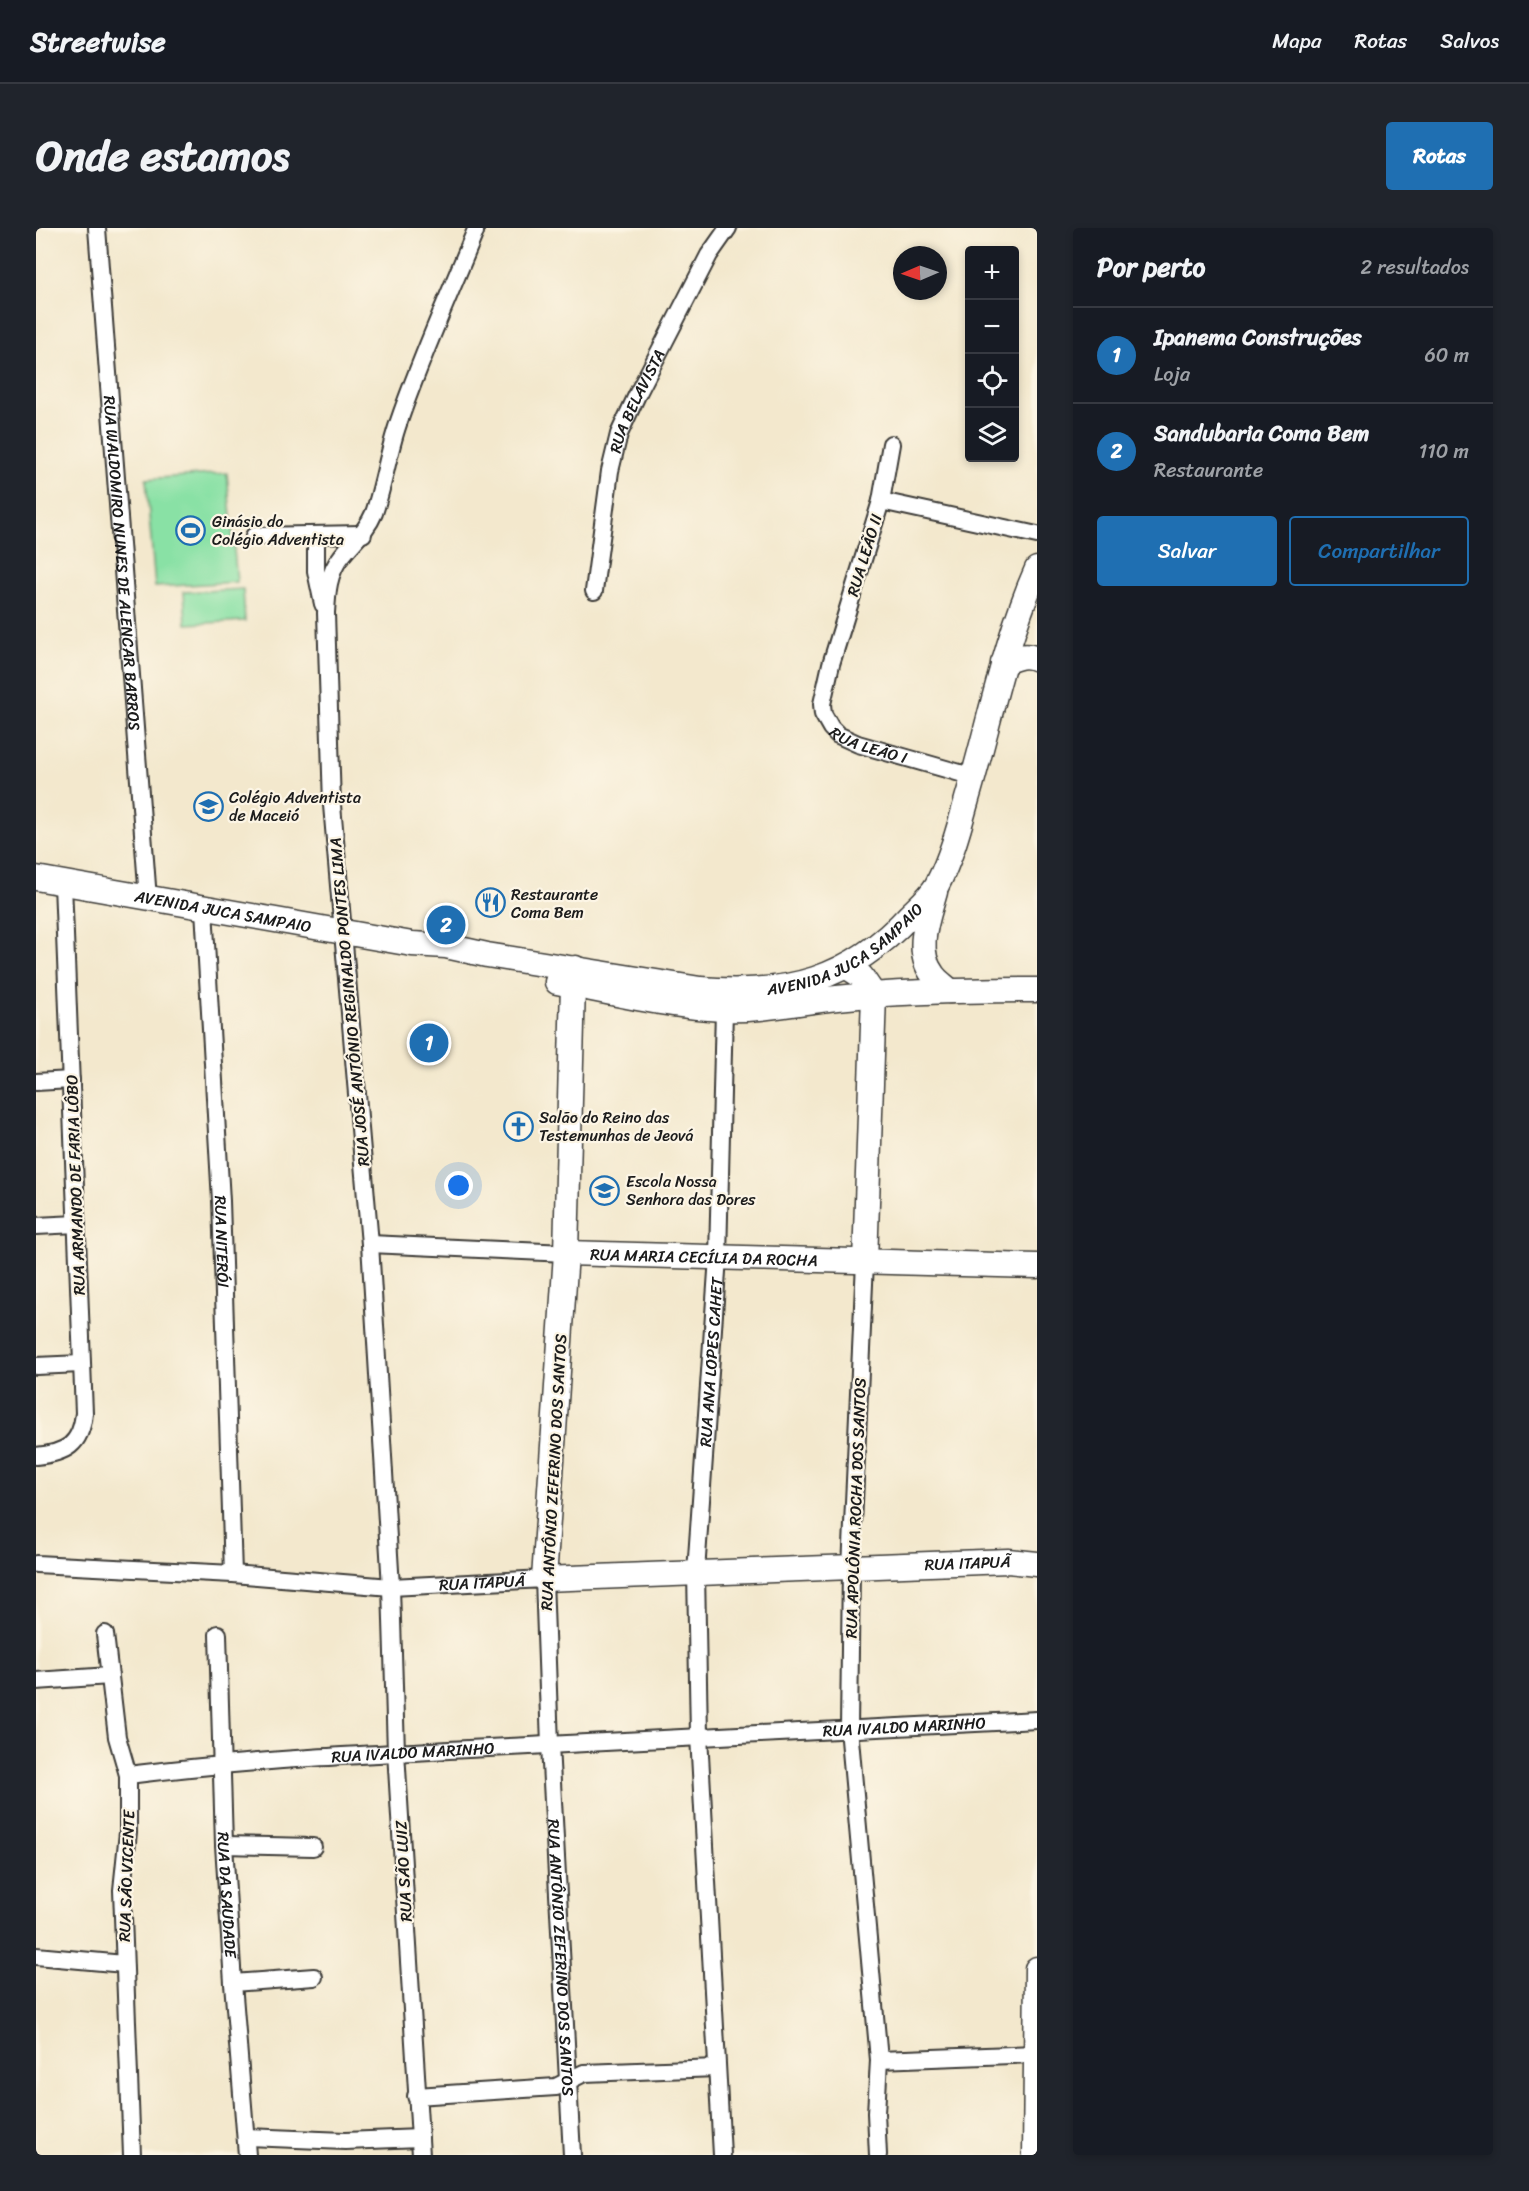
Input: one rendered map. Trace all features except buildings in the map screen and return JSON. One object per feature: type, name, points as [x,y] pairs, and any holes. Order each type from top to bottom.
[{"type":"main road","name":"AVENIDA JUCA SAMPAIO","points":[[574,977],[727,991],[772,989],[810,982],[847,967],[900,926],[936,887],[954,844],[1003,663],[1022,603],[1037,569]]},
{"type":"main road","points":[[1003,663],[1026,656],[1037,659]]},
{"type":"main road","name":"AVENIDA JUCA SAMPAIO","points":[[36,878],[412,944],[446,946],[673,1003],[724,1009],[776,1006],[874,995],[1037,990]]},
{"type":"main road","points":[[936,887],[924,930],[923,949],[932,974],[950,991]]},
{"type":"main road","points":[[847,967],[861,976],[874,995]]},
{"type":"main road","name":"RUA ANTÔNIO ZEFERINO DOS SANTOS","points":[[544,1579],[566,1253],[574,977]]},
{"type":"main road","name":"RUA APOLÔNIA ROCHA DOS SANTOS","points":[[865,1262],[874,995]]},
{"type":"main road","name":"RUA MARIA CECÍLIA DA ROCHA","points":[[566,1253],[1037,1266]]},
{"type":"main road","name":"RUA ITAPUÃ","points":[[544,1579],[1008,1561],[1037,1564]]},
{"type":"main road","points":[[1035,2155],[1037,1969]]},
{"type":"street","name":"RUA WALDOMIRO NUNES DE ALENCAR BARROS","points":[[97,228],[148,899]]},
{"type":"street","name":"RUA BELAVISTA","points":[[594,591],[610,471],[619,434],[637,394],[704,265],[728,228]]},
{"type":"street","name":"RUA JOSÉ ANTÔNIO REGINALDO PONTES LIMA","points":[[391,1587],[370,1244],[332,805],[326,613],[328,586],[334,569],[341,557],[363,534],[373,514],[405,405],[475,232]]},
{"type":"street","name":"RUA LEÃO II","points":[[831,664],[880,501],[891,444]]},
{"type":"street","points":[[880,501],[1037,535]]},
{"type":"street","points":[[254,536],[363,534]]},
{"type":"street","points":[[316,536],[316,571],[319,592],[326,613]]},
{"type":"street","name":"RUA LEÃO I","points":[[831,664],[822,704],[826,722],[838,735],[858,744],[974,777]]},
{"type":"street","name":"RUA ARMANDO DE FARIA LÔBO","points":[[36,1456],[62,1450],[72,1445],[82,1428],[84,1413],[63,884]]},
{"type":"street","name":"RUA NITERÓI","points":[[204,909],[221,1201],[233,1574]]},
{"type":"street","name":"RUA ANA LOPES CAHET","points":[[696,1572],[718,1257],[724,1009]]},
{"type":"street","points":[[36,1082],[71,1080]]},
{"type":"street","points":[[36,1226],[77,1224]]},
{"type":"street","name":"RUA MARIA CECÍLIA DA ROCHA","points":[[370,1244],[566,1253]]},
{"type":"street","name":"RUA APOLÔNIA ROCHA DOS SANTOS","points":[[865,1262],[851,1568],[849,1728],[879,2060],[876,2113],[878,2155]]},
{"type":"street","points":[[36,1366],[81,1364]]},
{"type":"street","name":"RUA ITAPUÃ","points":[[36,1564],[233,1574],[391,1587],[544,1579]]},
{"type":"street","points":[[696,1572],[699,1736],[722,2155]]},
{"type":"street","name":"RUA ANTÔNIO ZEFERINO DOS SANTOS","points":[[544,1579],[550,1745],[572,2155]]},
{"type":"street","name":"RUA SÃO LUIZ","points":[[391,1587],[396,1752],[420,2147]]},
{"type":"street","name":"RUA SÃO VICENTE","points":[[105,1634],[117,1737],[128,1775],[128,1832],[122,1890],[132,2155]]},
{"type":"street","name":"RUA DA SAUDADE","points":[[218,1634],[224,1845],[247,2155]]},
{"type":"street","points":[[36,1681],[110,1676]]},
{"type":"street","name":"RUA IVALDO MARINHO","points":[[128,1775],[222,1764],[396,1752],[1037,1720]]},
{"type":"street","points":[[224,1845],[313,1847]]},
{"type":"street","points":[[36,1956],[124,1964]]},
{"type":"street","points":[[233,1983],[314,1977]]},
{"type":"street","points":[[879,2060],[1035,2054]]},
{"type":"street","points":[[416,2096],[556,2087],[584,2073],[717,2068]]},
{"type":"street","points":[[246,2137],[420,2147]]},
{"type":"green space","name":"Ginásio do Colégio Adventista","points":[[227,473],[237,582],[155,587],[146,479]]},
{"type":"green space","points":[[243,589],[245,621],[186,624],[184,592]]},
{"type":"place","name":"Ginásio do Colégio Adventista","points":[[191,530]]},
{"type":"place","name":"Colégio Adventista de Maceió","points":[[208,806]]},
{"type":"place","name":"Restaurante Coma Bem","points":[[490,903]]},
{"type":"place","name":"Sandubaria Coma Bem","points":[[446,925]]},
{"type":"place","name":"Ipanema Construções","points":[[429,1043]]},
{"type":"place","name":"Salão do Reino das Testemunhas de Jeová","points":[[518,1126]]},
{"type":"place","name":"Escola Nossa Senhora das Dores","points":[[605,1190]]}]
